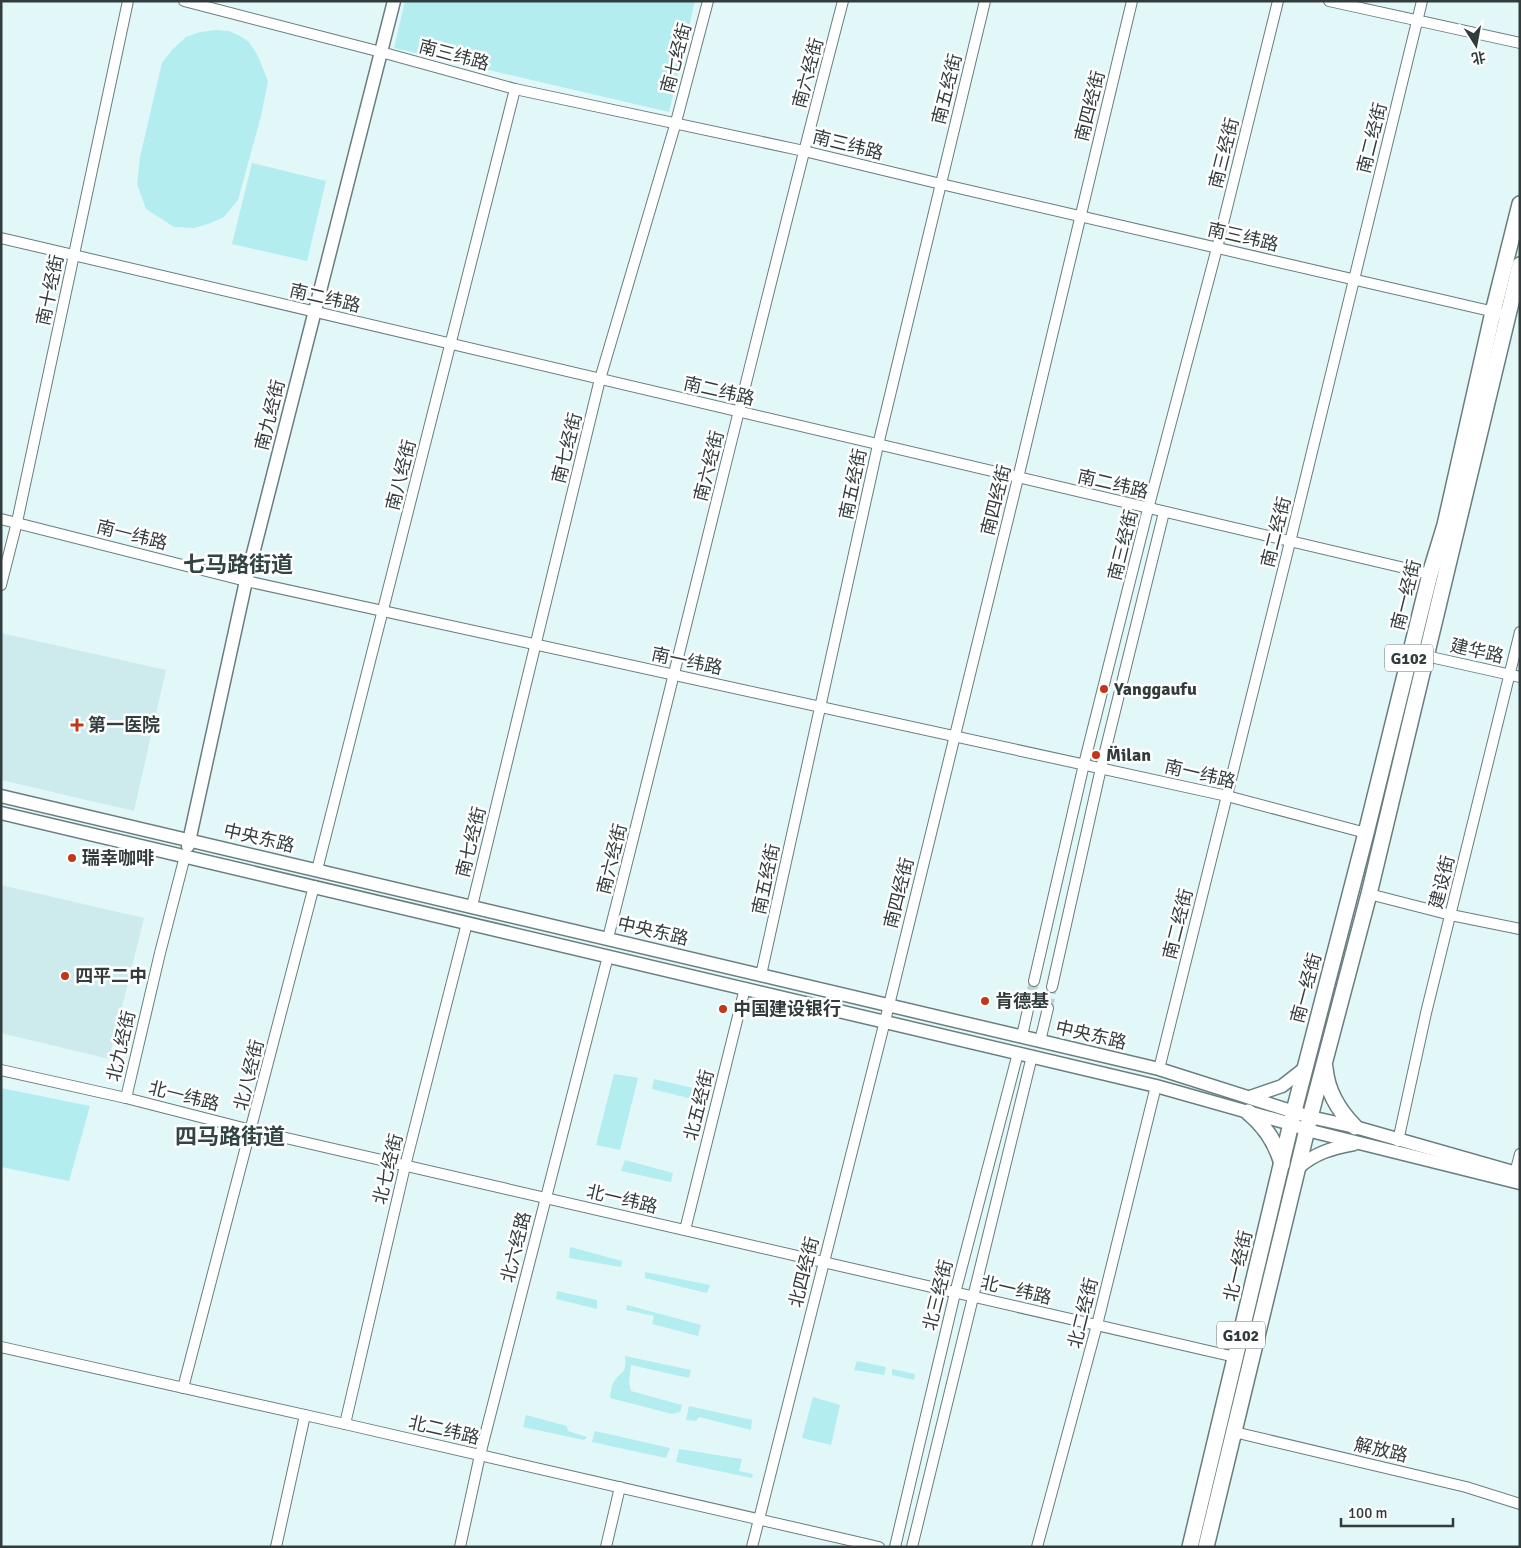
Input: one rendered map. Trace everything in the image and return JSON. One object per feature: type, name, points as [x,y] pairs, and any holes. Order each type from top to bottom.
[{"type":"highway","name":"南一经街","points":[[1309,1123],[1369,894],[1426,656],[1500,313],[1520,204]]},
{"type":"highway","name":"南一经街","points":[[1293,1117],[1430,574],[1445,525],[1500,313],[1520,265]]},
{"type":"highway","points":[[1324,1064],[1332,1095],[1348,1120],[1355,1127]]},
{"type":"highway","points":[[1249,1104],[1272,1138],[1282,1164]]},
{"type":"highway","name":"北一经街","points":[[1190,1547],[1293,1117]]},
{"type":"highway","name":"北一经街","points":[[1206,1547],[1309,1123]]},
{"type":"main road","name":"南九经街","points":[[185,856],[246,581],[394,1]]},
{"type":"main road","name":"中央东路","points":[[1,796],[1158,1069],[1249,1104],[1309,1123]]},
{"type":"main road","name":"中央东路","points":[[1,813],[1156,1086],[1249,1104]]},
{"type":"main road","points":[[1249,1104],[1282,1086],[1305,1068]]},
{"type":"main road","points":[[1309,1123],[1355,1127],[1518,1177]]},
{"type":"main road","points":[[1309,1123],[1360,1143],[1518,1177]]},
{"type":"main road","points":[[1298,1168],[1308,1159],[1319,1153],[1333,1148],[1360,1143]]},
{"type":"street","name":"南十经街","points":[[1,584],[17,522],[128,1]]},
{"type":"street","name":"南三纬路","points":[[184,1],[515,89],[676,122],[804,151],[1500,313]]},
{"type":"street","name":"南七经街","points":[[472,906],[600,379],[676,122],[708,1]]},
{"type":"street","name":"南六经街","points":[[608,938],[843,1]]},
{"type":"street","name":"南五经街","points":[[761,975],[878,445],[985,1]]},
{"type":"street","name":"南四经街","points":[[889,1005],[1132,1]]},
{"type":"street","name":"南三经街","points":[[1034,982],[1084,764],[1148,509],[1217,248],[1278,1]]},
{"type":"street","points":[[1329,1],[1520,43]]},
{"type":"street","name":"南二经街","points":[[1158,1069],[1290,542],[1422,1]]},
{"type":"street","name":"南八经街","points":[[317,870],[515,89]]},
{"type":"street","name":"南二纬路","points":[[1,238],[1430,574]]},
{"type":"street","points":[[1052,987],[1101,768],[1164,512]]},
{"type":"street","name":"南一纬路","points":[[1,519],[246,581],[1227,796],[1366,833]]},
{"type":"street","name":"建设街","points":[[1398,1141],[1426,1013],[1520,632]]},
{"type":"street","name":"建华路","points":[[1426,656],[1520,677]]},
{"type":"street","name":"北九经街","points":[[126,1098],[185,856]]},
{"type":"street","name":"北八经街","points":[[183,1388],[314,886]]},
{"type":"street","points":[[1369,894],[1451,915],[1520,929]]},
{"type":"street","name":"北七经街","points":[[346,1424],[405,1166],[467,923]]},
{"type":"street","name":"北六经路","points":[[460,1547],[480,1455],[608,956]]},
{"type":"street","name":"北五经街","points":[[685,1230],[745,988]]},
{"type":"street","name":"北四经街","points":[[752,1547],[889,1005]]},
{"type":"street","points":[[1022,1036],[1029,1005]]},
{"type":"street","points":[[1040,1041],[1048,1008]]},
{"type":"street","name":"北三经街","points":[[895,1547],[955,1293],[1018,1053]]},
{"type":"street","points":[[912,1547],[1032,1056]]},
{"type":"street","name":"北一纬路","points":[[1,1070],[126,1098],[405,1166],[1235,1357]]},
{"type":"street","name":"北二经街","points":[[1037,1547],[1097,1325],[1156,1086]]},
{"type":"street","points":[[1518,1177],[1520,1154]]},
{"type":"street","name":"北二纬路","points":[[1,1347],[346,1424],[878,1547]]},
{"type":"street","points":[[276,1547],[305,1415]]},
{"type":"street","name":"解放路","points":[[1234,1432],[1466,1487],[1520,1504]]},
{"type":"street","points":[[606,1547],[620,1488]]},
{"type":"shaded area","points":[[405,1],[695,1],[669,112],[394,48]]},
{"type":"shaded area","points":[[229,31],[240,36],[249,42],[257,54],[268,81],[261,116],[238,200],[224,217],[208,224],[194,228],[174,227],[146,209],[137,184],[140,157],[162,63],[186,37],[200,32]]},
{"type":"shaded area","points":[[252,163],[326,181],[307,261],[232,244]]},
{"type":"shaded area","name":"第一医院","points":[[1,633],[166,670],[134,811],[1,780]]},
{"type":"shaded area","name":"四平二中","points":[[1,885],[144,918],[109,1059],[1,1033]]},
{"type":"shaded area","points":[[614,1074],[638,1078],[620,1150],[596,1145]]},
{"type":"shaded area","points":[[654,1079],[693,1088],[692,1099],[652,1089]]},
{"type":"shaded area","points":[[1,1088],[90,1106],[69,1181],[1,1167]]},
{"type":"shaded area","points":[[625,1160],[673,1173],[671,1182],[621,1171]]},
{"type":"shaded area","points":[[570,1247],[622,1261],[621,1267],[569,1258]]},
{"type":"shaded area","points":[[645,1272],[710,1285],[707,1293],[645,1278]]},
{"type":"shaded area","points":[[557,1291],[597,1300],[597,1309],[556,1299]]},
{"type":"shaded area","points":[[627,1305],[701,1325],[698,1336],[652,1324],[654,1316],[626,1310]]},
{"type":"shaded area","points":[[625,1356],[691,1370],[689,1378],[631,1365],[629,1382],[631,1391],[682,1405],[680,1412],[672,1414],[610,1398],[613,1384],[625,1369]]},
{"type":"shaded area","points":[[857,1361],[886,1367],[884,1375],[854,1370]]},
{"type":"shaded area","points":[[892,1369],[915,1374],[914,1380],[892,1375]]},
{"type":"shaded area","points":[[813,1397],[840,1405],[831,1445],[802,1438]]},
{"type":"shaded area","points":[[689,1406],[752,1420],[751,1430],[699,1417],[696,1421],[686,1420]]},
{"type":"shaded area","points":[[526,1415],[567,1426],[568,1431],[587,1437],[584,1440],[523,1427]]},
{"type":"shaded area","points":[[595,1431],[670,1448],[666,1458],[592,1442]]},
{"type":"shaded area","points":[[679,1449],[742,1459],[739,1471],[753,1474],[752,1478],[676,1462]]},
{"type":"tunnel","points":[[1029,1005],[1034,981]]},
{"type":"tunnel","points":[[1048,1008],[1052,987]]},
{"type":"place","name":"Yanggaufu","points":[[1104,689]]},
{"type":"place","name":"第一医院","points":[[77,725]]},
{"type":"place","name":"M̈ilan","points":[[1096,755]]},
{"type":"place","name":"瑞幸咖啡","points":[[72,858]]},
{"type":"place","name":"四平二中","points":[[65,976]]},
{"type":"place","name":"肯德基","points":[[985,1001]]},
{"type":"place","name":"中国建设银行","points":[[723,1009]]},
{"type":"district","name":"七马路街道","points":[[238,564]]},
{"type":"district","name":"四马路街道","points":[[230,1136]]}]
